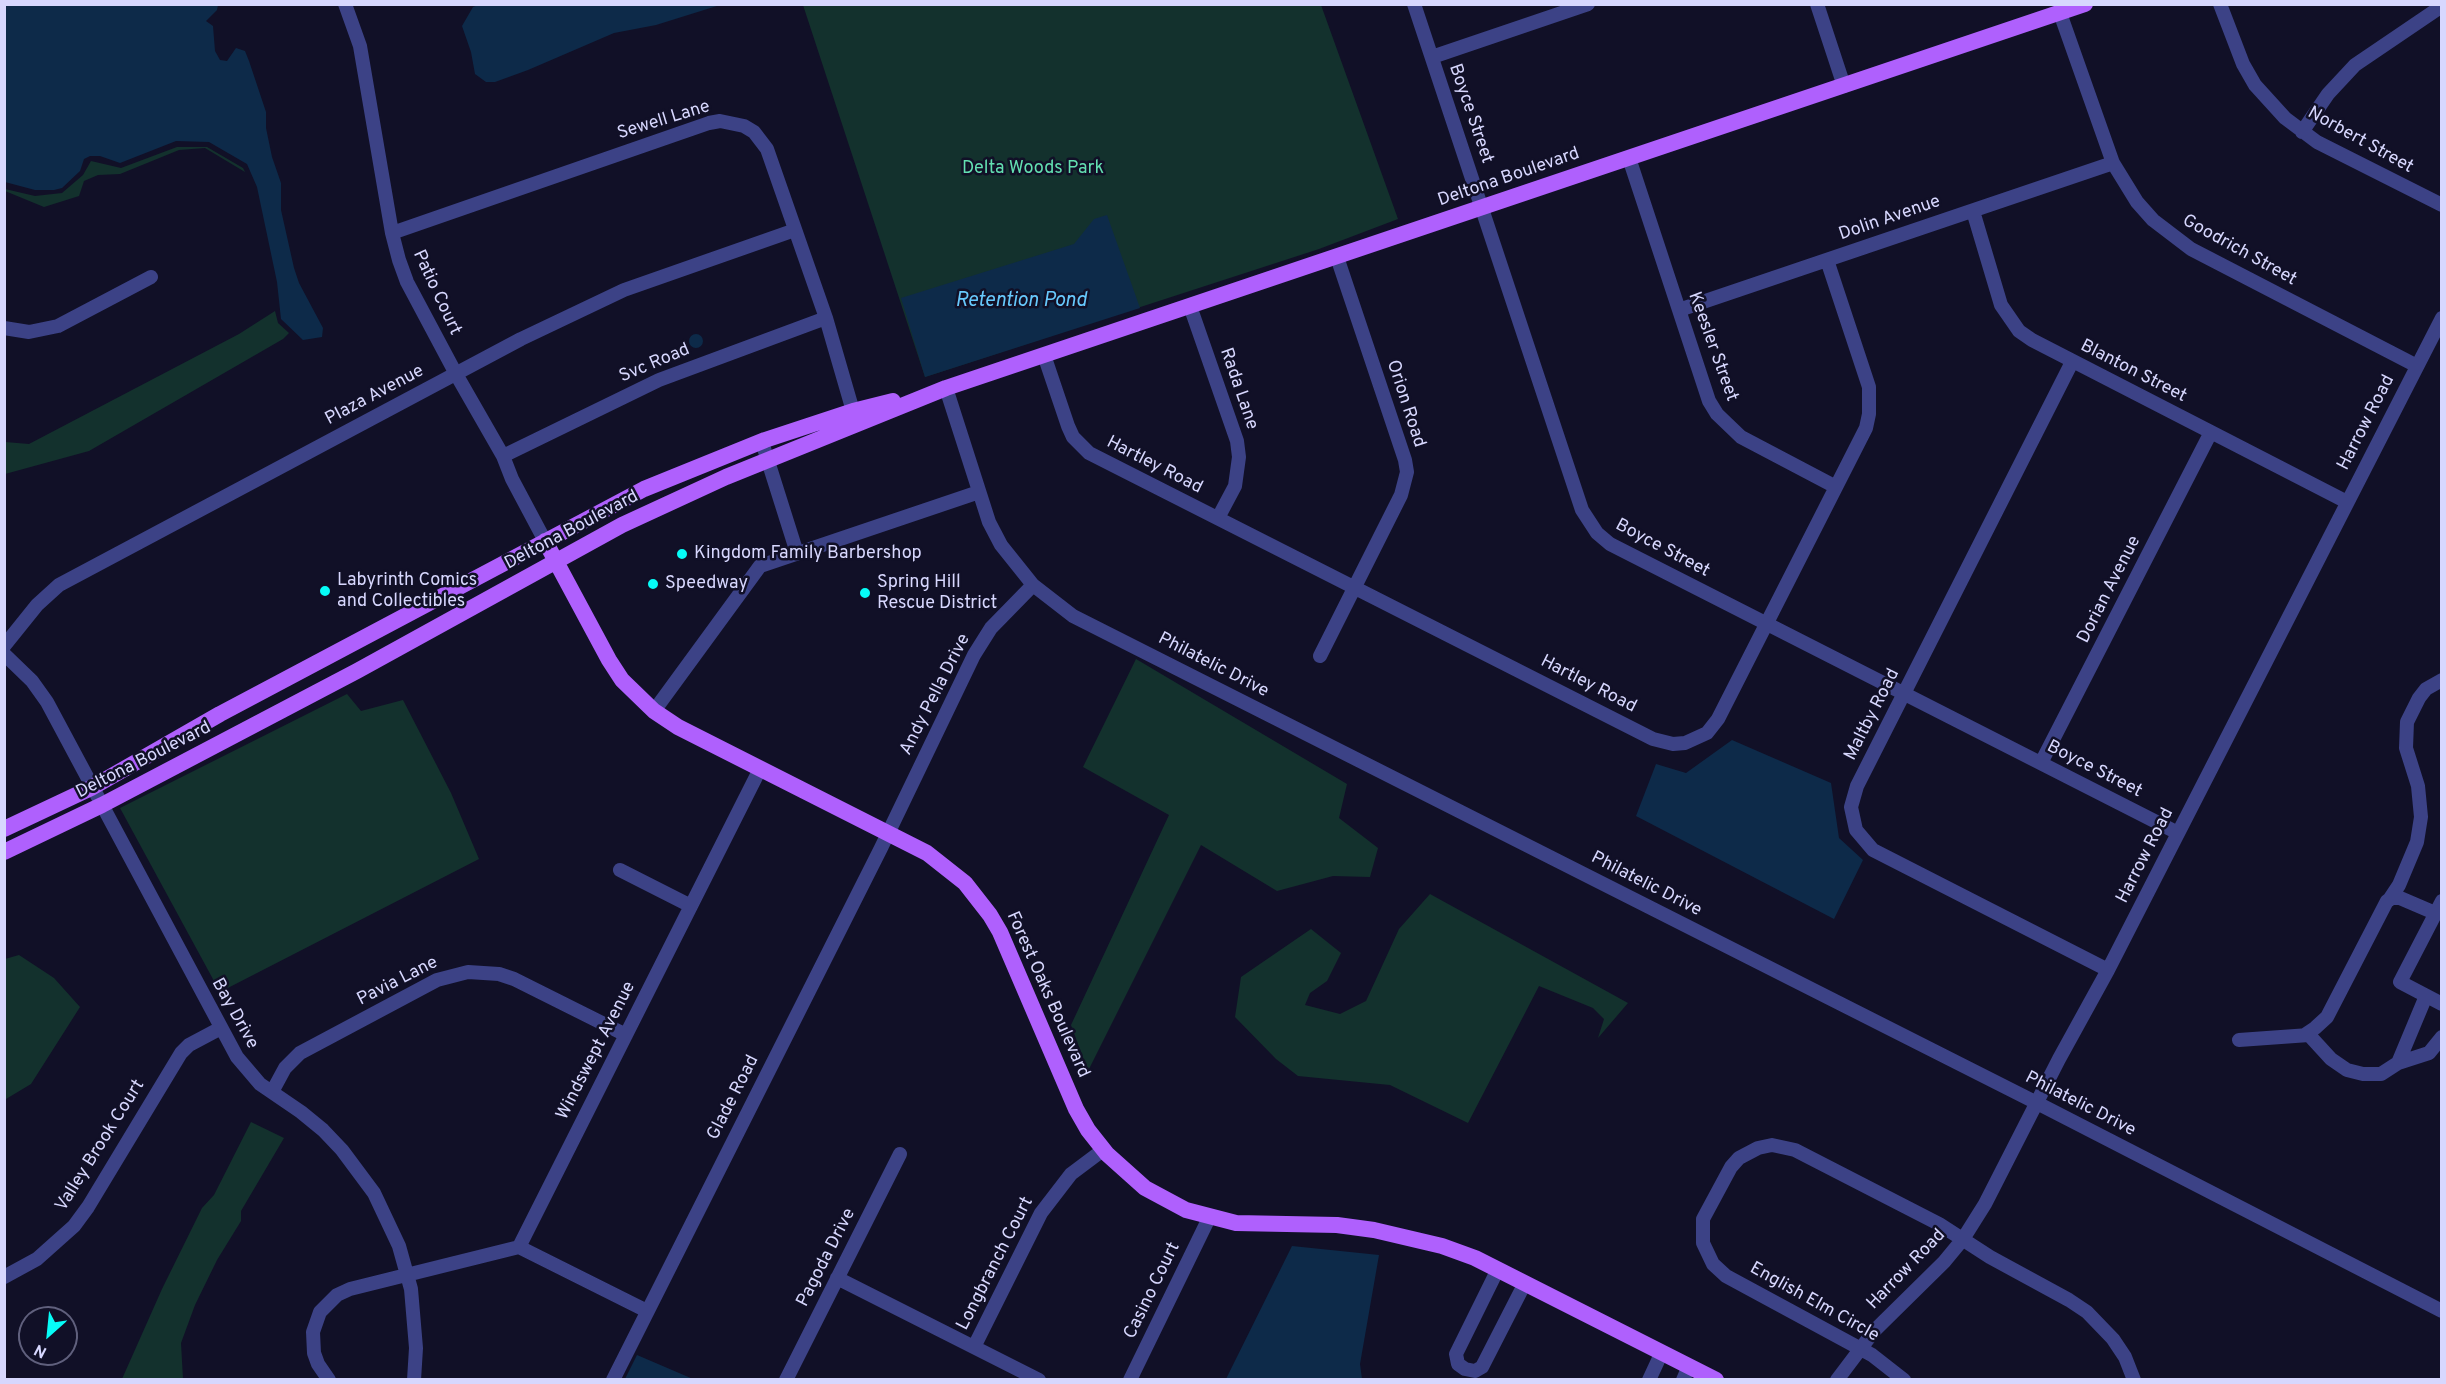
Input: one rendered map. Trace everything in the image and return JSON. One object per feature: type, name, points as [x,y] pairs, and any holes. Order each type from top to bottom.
[{"type":"main road","name":"Deltona Boulevard","points":[[4,829],[91,788],[220,714],[644,489],[717,458],[762,442],[855,418],[946,388],[2085,4]]},
{"type":"main road","name":"Deltona Boulevard","points":[[4,852],[102,805],[353,674],[676,498],[770,462],[855,418]]},
{"type":"main road","name":"Forest Oaks Boulevard","points":[[545,542],[609,660],[636,694],[654,711],[678,727],[927,853],[965,883],[1000,932],[1076,1109],[1103,1150],[1125,1172],[1146,1188],[1186,1210],[1209,1218],[1260,1225],[1321,1225],[1374,1230],[1442,1246],[1498,1269],[1662,1352],[1686,1373],[1716,1380]]},
{"type":"main road","points":[[341,650],[353,674]]},
{"type":"street","name":"Patio Court","points":[[345,4],[360,46],[392,232],[407,282],[503,456],[512,479],[545,542]]},
{"type":"street","name":"Boyce Street","points":[[1414,4],[1582,510],[1589,523],[1610,544],[2178,833]]},
{"type":"street","points":[[1432,57],[1588,4]]},
{"type":"street","points":[[1817,4],[1844,86]]},
{"type":"street","name":"Norbert Street","points":[[2220,4],[2233,43],[2255,85],[2270,103],[2302,132],[2442,206]]},
{"type":"street","points":[[2302,132],[2328,94],[2355,65],[2442,6]]},
{"type":"street","name":"Goodrich Street","points":[[2060,13],[2113,163],[2137,202],[2153,219],[2191,249],[2417,366]]},
{"type":"street","name":"Sewell Lane","points":[[392,232],[709,123],[720,121],[744,126],[762,141],[767,149],[826,318],[855,418]]},
{"type":"street","name":"Keesler Street","points":[[1629,158],[1709,400],[1728,428],[1836,488]]},
{"type":"street","name":"Dolin Avenue","points":[[1679,310],[2113,163]]},
{"type":"street","name":"Blanton Street","points":[[1973,211],[1995,290],[2009,319],[2032,340],[2347,502]]},
{"type":"street","name":"Plaza Avenue","points":[[4,646],[37,604],[59,585],[456,374],[624,290],[795,230]]},
{"type":"street","name":"Orion Road","points":[[1320,656],[1401,495],[1407,472],[1405,460],[1337,257]]},
{"type":"street","name":"Hartley Road","points":[[1044,355],[1068,426],[1080,446],[1089,453],[1653,739],[1673,744],[1696,739],[1713,727],[1866,428],[1870,399],[1869,387],[1827,260]]},
{"type":"street","points":[[4,328],[29,332],[58,326],[151,277]]},
{"type":"street","name":"Rada Lane","points":[[1190,306],[1237,441],[1239,457],[1234,486],[1218,518]]},
{"type":"street","name":"Svc Road","points":[[503,456],[659,380],[826,318]]},
{"type":"street","name":"Harrow Road","points":[[1837,1380],[1874,1331],[1924,1284],[1963,1239],[1985,1204],[2108,970],[2442,318]]},
{"type":"street","name":"Maltby Road","points":[[2072,362],[1852,798],[1852,819],[1861,838],[1874,850],[2108,970]]},
{"type":"street","name":"Philatelic Drive","points":[[946,388],[989,522],[1001,545],[1015,566],[1033,585],[1073,616],[2037,1103],[2442,1311]]},
{"type":"street","name":"Dorian Avenue","points":[[2041,763],[2211,432]]},
{"type":"street","points":[[762,442],[797,554]]},
{"type":"street","points":[[654,711],[760,566],[979,492]]},
{"type":"street","name":"Andy Pella Drive","points":[[888,833],[978,648],[1006,610],[1033,585]]},
{"type":"street","name":"Bay Drive","points":[[4,654],[32,681],[47,702],[220,1028],[247,1072],[323,1130],[358,1170],[387,1217],[408,1275],[417,1348],[414,1380]]},
{"type":"street","points":[[2239,1040],[2294,1037],[2306,1034],[2327,1017],[2384,905],[2399,885],[2417,842],[2421,817],[2418,786],[2406,748],[2407,722],[2419,698],[2426,690],[2442,680]]},
{"type":"street","name":"Windswept Avenue","points":[[519,1247],[760,769]]},
{"type":"street","name":"Glade Road","points":[[613,1380],[888,833]]},
{"type":"street","points":[[620,870],[691,906]]},
{"type":"street","points":[[2389,900],[2400,898],[2438,907],[2400,982],[2442,1004]]},
{"type":"street","name":"Pavia Lane","points":[[272,1092],[285,1068],[300,1053],[437,980],[468,972],[484,971],[514,979],[626,1035]]},
{"type":"street","points":[[2398,1063],[2426,996]]},
{"type":"street","name":"Valley Brook Court","points":[[4,1277],[37,1259],[74,1226],[88,1207],[181,1053],[189,1045],[220,1028]]},
{"type":"street","points":[[2306,1034],[2331,1059],[2355,1073],[2381,1074],[2398,1063],[2429,1053],[2442,1036]]},
{"type":"street","name":"English Elm Circle","points":[[1904,1380],[1861,1348],[1726,1276],[1713,1264],[1703,1243],[1704,1219],[1731,1167],[1739,1158],[1758,1148],[1772,1145],[1795,1150],[1939,1224],[1963,1239]]},
{"type":"street","name":"Longbranch Court","points":[[974,1347],[1041,1213],[1071,1174],[1103,1150]]},
{"type":"street","name":"Pagoda Drive","points":[[786,1380],[900,1154]]},
{"type":"street","name":"Casino Court","points":[[1130,1380],[1209,1218]]},
{"type":"street","points":[[1963,1239],[1999,1263],[2087,1312],[2114,1339],[2125,1357],[2134,1380]]},
{"type":"street","points":[[329,1380],[318,1364],[313,1332],[320,1312],[337,1295],[519,1247],[647,1311]]},
{"type":"street","points":[[1498,1269],[1456,1354],[1456,1360],[1462,1368],[1471,1371],[1482,1367],[1525,1283]]},
{"type":"street","points":[[837,1278],[1039,1380]]},
{"type":"street","points":[[1649,1380],[1662,1352]]},
{"type":"green space","name":"Delta Woods Park","points":[[803,5],[1321,5],[1398,219],[1319,249],[925,377]]},
{"type":"green space","points":[[177,147],[207,147],[243,168],[245,172],[205,148],[179,150],[120,174],[98,175],[84,181],[79,196],[44,207],[5,191],[5,189],[35,196],[62,193],[83,175],[91,161],[121,168]]},
{"type":"green space","points":[[275,311],[278,323],[289,333],[283,339],[89,451],[5,474],[5,442],[29,444],[239,334]]},
{"type":"green space","points":[[1136,659],[1347,784],[1339,818],[1378,848],[1370,877],[1333,876],[1277,891],[1201,845],[1088,1071],[1071,1025],[1169,815],[1083,767]]},
{"type":"green space","points":[[347,694],[361,711],[403,700],[451,793],[479,859],[220,992],[120,808]]},
{"type":"green space","points":[[1430,894],[1628,1003],[1598,1038],[1604,1019],[1593,1008],[1539,986],[1468,1123],[1390,1085],[1298,1076],[1276,1059],[1235,1017],[1241,977],[1311,929],[1341,953],[1327,981],[1310,993],[1305,1005],[1340,1014],[1366,1001],[1399,929]]},
{"type":"green space","points":[[19,955],[54,978],[80,1007],[31,1084],[6,1099],[5,959]]},
{"type":"green space","points":[[251,1122],[284,1138],[241,1211],[241,1221],[217,1260],[195,1305],[181,1343],[183,1379],[122,1379],[162,1289],[202,1208],[214,1195]]},
{"type":"water","points":[[4,5],[218,5],[217,10],[206,21],[213,26],[215,51],[220,60],[227,61],[236,48],[245,51],[249,61],[266,112],[266,128],[272,157],[281,183],[281,210],[294,268],[299,283],[323,328],[322,337],[303,340],[281,319],[277,282],[257,187],[247,164],[209,142],[176,141],[120,163],[100,156],[90,156],[84,159],[80,171],[62,188],[54,190],[35,190],[5,182]]},
{"type":"water","points":[[478,5],[720,5],[656,25],[614,33],[528,70],[495,82],[486,82],[475,74],[471,52],[462,26],[473,7]]},
{"type":"water","name":"Retention Pond","points":[[1107,215],[1140,308],[925,377],[901,298],[1074,244],[1094,219]]},
{"type":"water","points":[[696,334],[701,336],[703,341],[701,346],[696,348],[691,346],[689,341],[691,336]]},
{"type":"water","points":[[1732,740],[1831,783],[1839,838],[1863,860],[1834,919],[1636,816],[1656,764],[1686,773]]},
{"type":"water","points":[[1292,1246],[1379,1255],[1360,1364],[1362,1379],[1226,1379]]},
{"type":"water","points":[[637,1355],[693,1379],[625,1379]]},
{"type":"place","name":"Kingdom Family Barbershop","points":[[682,554]]},
{"type":"place","name":"Speedway","points":[[653,584]]},
{"type":"place","name":"Labyrinth Comics and Collectibles","points":[[325,591]]},
{"type":"place","name":"Spring Hill Rescue District","points":[[865,593]]}]
